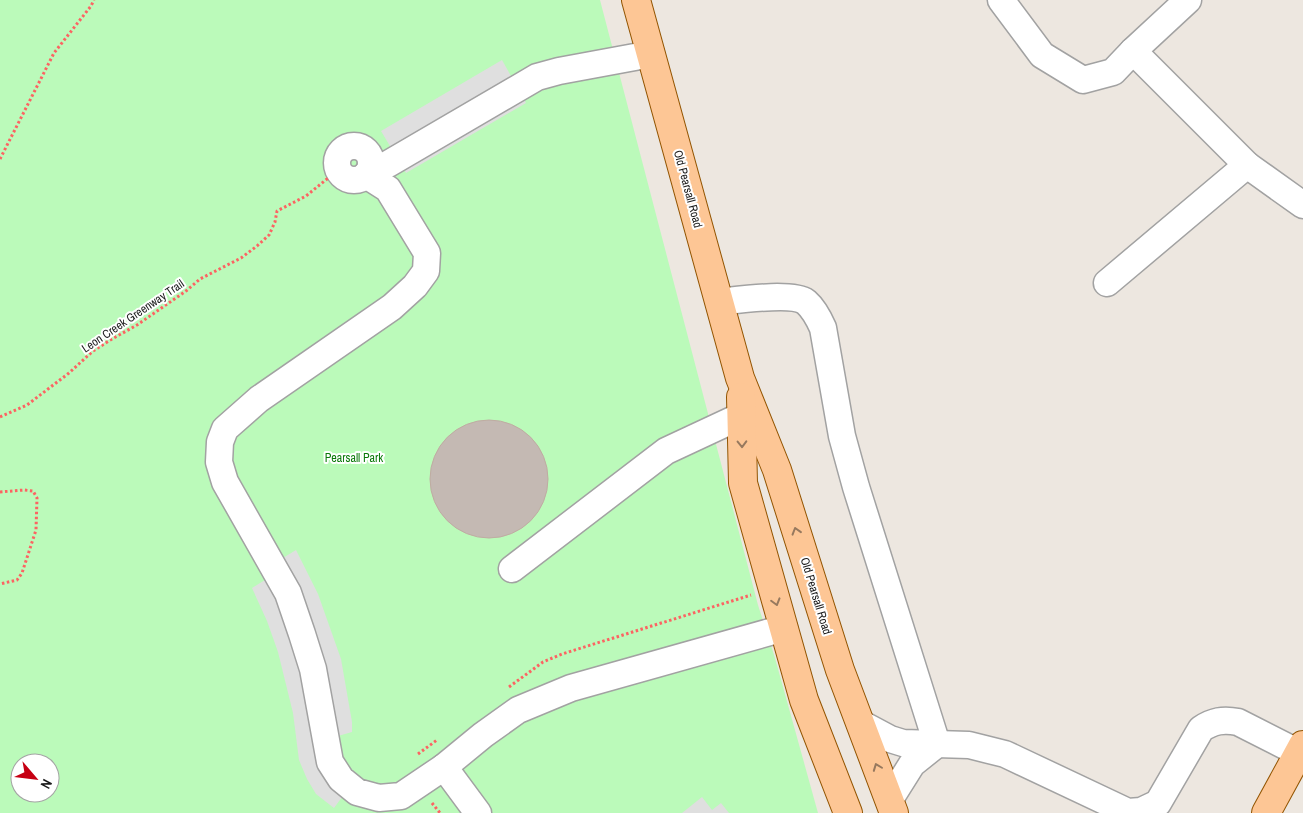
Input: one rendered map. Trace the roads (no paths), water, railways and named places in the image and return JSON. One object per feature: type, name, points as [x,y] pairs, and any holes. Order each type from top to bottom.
[{"type":"main road","name":"Old Pearsall Road","points":[[636,0],[740,378],[777,470],[840,670],[892,806]]},
{"type":"main road","name":"Old Pearsall Road","points":[[740,378],[743,483],[804,700],[848,813]]},
{"type":"main road","points":[[1266,813],[1301,749]]},
{"type":"lane","points":[[1000,0],[1042,55],[1083,80],[1113,72],[1132,50],[1188,0]]},
{"type":"lane","points":[[1132,50],[1247,165],[1303,205]]},
{"type":"lane","points":[[369,170],[388,164],[537,77],[559,71],[651,54]]},
{"type":"lane","points":[[338,170],[337,164],[340,152],[350,146],[363,148],[368,152],[369,170],[388,190],[427,253],[426,271],[415,286],[392,307],[259,399],[225,429],[220,442],[219,462],[225,482],[288,593],[313,669],[330,762],[340,779],[357,792],[364,794],[379,798],[400,796],[444,767],[483,735],[518,710],[572,688],[784,628]]},
{"type":"lane","points":[[1107,283],[1247,165]]},
{"type":"lane","points":[[719,302],[783,296],[804,301],[815,312],[824,328],[842,436],[856,487],[937,744]]},
{"type":"lane","points":[[512,569],[666,451],[741,416]]},
{"type":"lane","points":[[860,724],[890,739],[904,743],[969,745],[1005,754],[1128,812],[1141,811],[1158,803],[1201,729],[1211,722],[1227,720],[1238,722],[1301,749]]},
{"type":"lane","points":[[892,806],[912,764],[937,744]]},
{"type":"lane","points":[[444,767],[478,813]]},
{"type":"park label","name":"Pearsall Park","points":[[354,458]]}]
